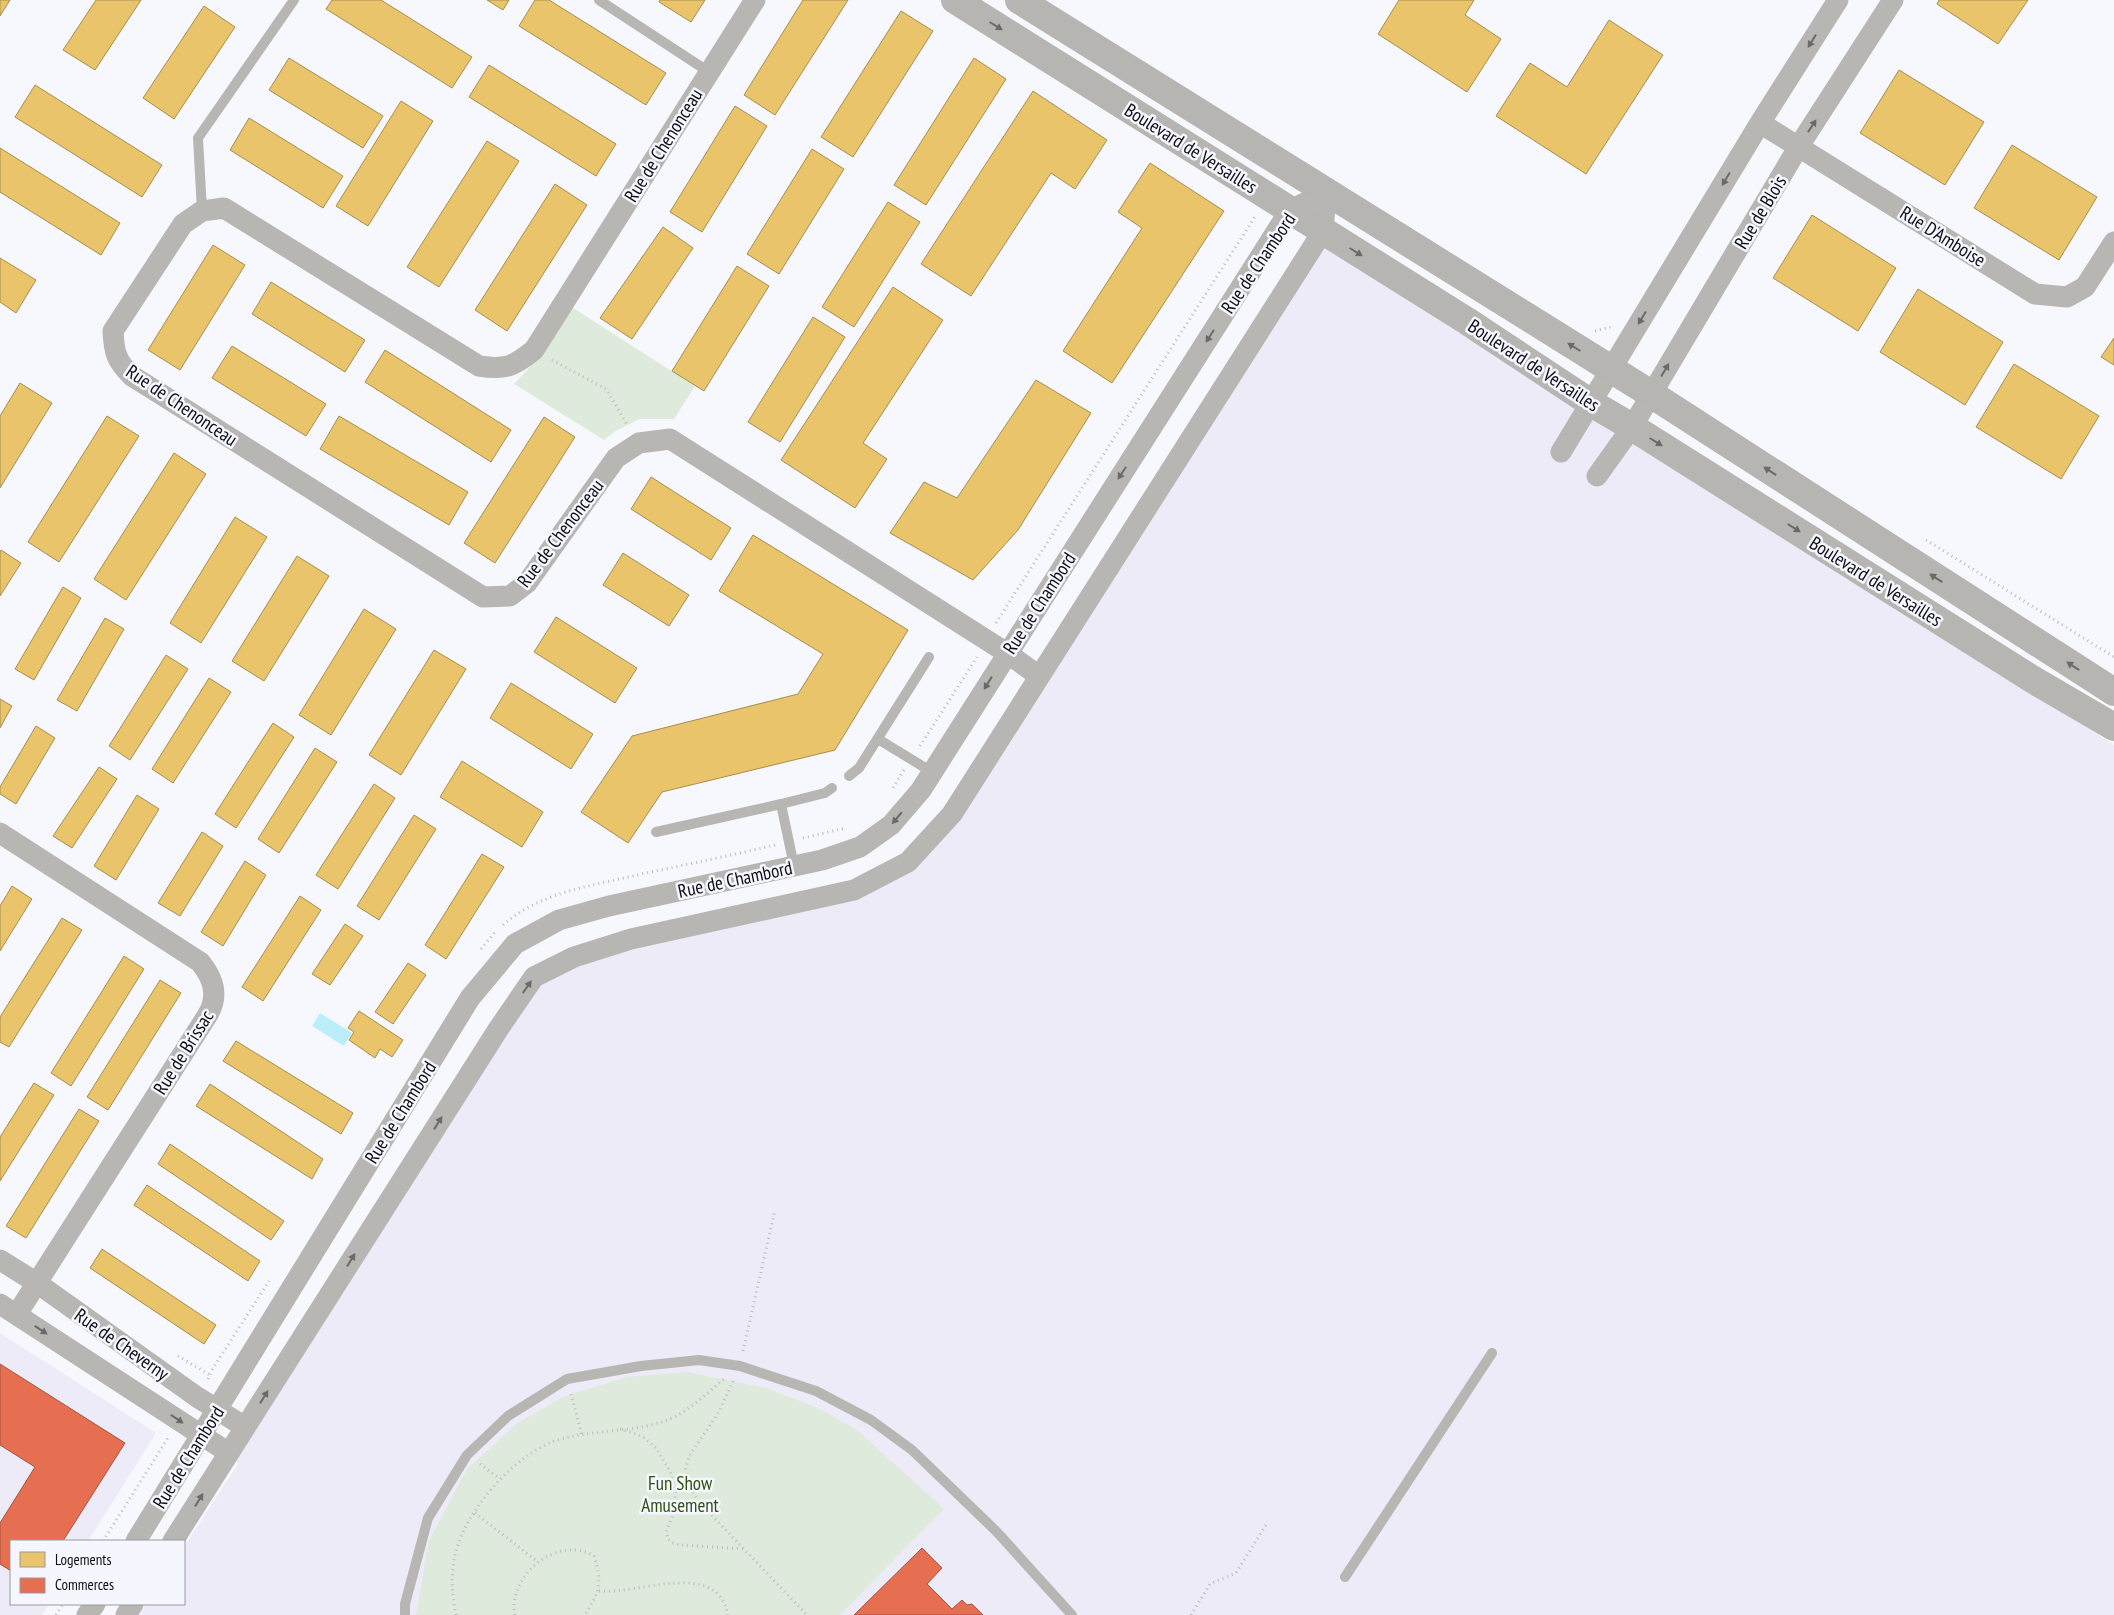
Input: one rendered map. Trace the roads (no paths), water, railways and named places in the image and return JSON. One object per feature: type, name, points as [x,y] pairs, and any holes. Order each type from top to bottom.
[{"type":"street","name":"Rue de Chenonceau","points":[[755,0],[534,350],[516,365],[498,369],[478,366],[224,208],[202,211],[183,224],[113,331],[114,349],[120,365],[132,376],[482,597],[510,596],[527,583],[616,458],[639,443],[670,439],[1039,676]]},
{"type":"street","name":"Boulevard de Versailles","points":[[955,0],[1467,321],[1591,403],[2032,679],[2114,727]]},
{"type":"street","name":"Boulevard de Versailles","points":[[1019,0],[1651,394],[2114,692]]},
{"type":"street","points":[[1561,452],[1760,123],[1838,0]]},
{"type":"street","name":"Rue de Blois","points":[[1597,476],[1632,427],[1800,146],[1893,0]]},
{"type":"street","name":"Rue D'Amboise","points":[[1760,123],[1800,146],[2035,294],[2067,297],[2085,287],[2114,242]]},
{"type":"street","name":"Rue de Chambord","points":[[137,1540],[470,998],[515,944],[558,920],[600,908],[822,860],[860,847],[891,826],[921,790],[1290,210],[1326,193],[1323,231],[952,814],[908,862],[854,890],[631,939],[574,957],[534,977],[493,1036],[174,1540]]},
{"type":"street","name":"Rue de Brissac","points":[[0,833],[193,956],[206,970],[214,988],[212,1007],[207,1016],[37,1283],[9,1309]]},
{"type":"street","name":"Rue de Cheverny","points":[[0,1260],[37,1283],[197,1396],[245,1427]]},
{"type":"street","name":"Rue de Cheverny","points":[[9,1309],[229,1453]]},
{"type":"lane","points":[[202,211],[198,138],[294,0]]},
{"type":"lane","points":[[599,0],[709,72]]},
{"type":"lane","points":[[848,776],[859,768],[930,658]]},
{"type":"lane","points":[[878,740],[932,772]]},
{"type":"lane","points":[[656,832],[825,793],[832,788]]},
{"type":"lane","points":[[781,804],[794,866]]},
{"type":"lane","points":[[1345,1577],[1492,1354]]},
{"type":"lane","points":[[404,1615],[405,1604],[428,1518],[467,1455],[508,1416],[567,1379],[642,1366],[698,1360],[740,1366],[816,1390],[872,1420],[912,1450],[996,1531],[1072,1615]]},
{"type":"water","points":[[320,1013],[352,1033],[344,1046],[312,1026]]},
{"type":"park label","name":"Fun Show Amusement","points":[[680,1494]]}]
